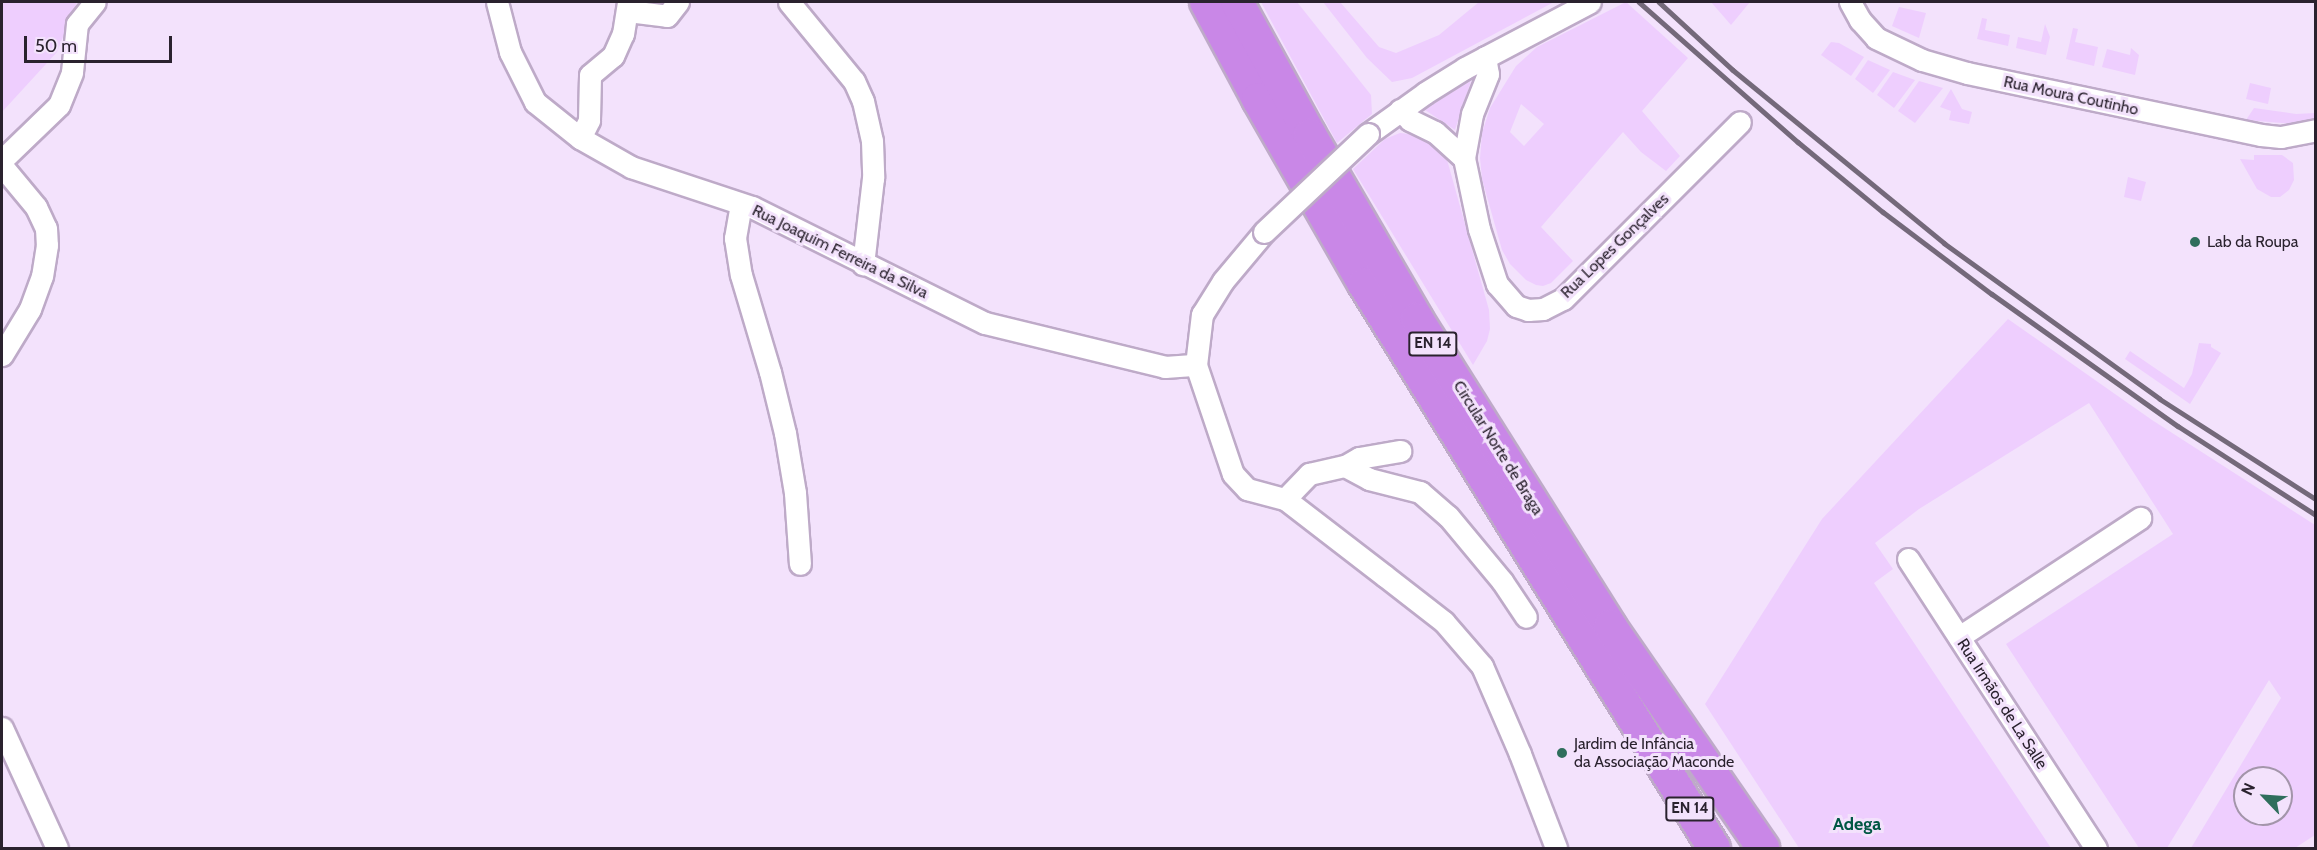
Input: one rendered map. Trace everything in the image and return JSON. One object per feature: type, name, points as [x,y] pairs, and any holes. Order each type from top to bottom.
[{"type":"highway","name":"Circular Norte de Braga","points":[[1206,2],[1258,99],[1364,284],[1714,849]]},
{"type":"highway","name":"Circular Norte de Braga","points":[[1237,2],[1321,155],[1423,329],[1610,626],[1763,849]]},
{"type":"street","points":[[2,160],[59,105],[72,72],[77,24],[95,2]]},
{"type":"street","name":"Rua Joaquim Ferreira da Silva","points":[[497,2],[510,52],[535,102],[580,138],[631,167],[752,207],[863,264],[985,322],[1165,367],[1196,365]]},
{"type":"street","points":[[789,2],[854,81],[863,101],[872,141],[873,178],[863,264]]},
{"type":"street","points":[[1556,849],[1520,754],[1482,666],[1444,622],[1285,499],[1247,489],[1233,474],[1196,365],[1202,314],[1223,281],[1264,232],[1368,134],[1400,110],[1505,45],[1590,2]]},
{"type":"street","name":"Rua Moura Coutinho","points":[[1851,2],[1860,20],[1876,38],[1922,60],[1967,73],[2250,133],[2281,137],[2316,130]]},
{"type":"street","points":[[580,138],[589,120],[590,75],[614,56],[623,34],[628,6],[672,9]]},
{"type":"street","name":"Rua Lopes Gonçalves","points":[[1485,57],[1488,74],[1472,114],[1464,158],[1479,229],[1497,284],[1516,306],[1528,310],[1543,309],[1563,298],[1740,122]]},
{"type":"street","points":[[1400,110],[1410,120],[1435,132],[1464,158]]},
{"type":"street","points":[[2,166],[36,207],[46,228],[47,245],[42,276],[30,309],[2,355]]},
{"type":"street","points":[[741,204],[735,238],[741,275],[770,372],[785,433],[798,512],[801,564]]},
{"type":"street","points":[[1285,499],[1309,474],[1345,466],[1359,458],[1400,451]]},
{"type":"street","points":[[1345,466],[1369,479],[1420,492],[1448,516],[1502,581],[1526,617]]},
{"type":"street","points":[[1959,638],[2140,518]]},
{"type":"street","name":"Rua Irmãos de La Salle","points":[[1908,559],[2096,849]]},
{"type":"street","points":[[2,728],[57,849]]},
{"type":"shaded area","points":[[2,2],[77,2],[57,52],[2,112]]},
{"type":"shaded area","points":[[1261,2],[1297,2],[1371,95],[1372,114],[1337,143]]},
{"type":"shaded area","points":[[1323,2],[1340,2],[1379,47],[1396,53],[1439,35],[1479,2],[1554,2],[1412,78],[1392,82],[1367,58]]},
{"type":"shaded area","points":[[1626,2],[1688,58],[1642,111],[1680,156],[1666,171],[1641,152],[1623,132],[1541,227],[1573,261],[1551,283],[1543,286],[1526,280],[1510,264],[1502,250],[1482,179],[1480,158],[1482,133],[1490,108],[1516,66],[1537,47]],"holes":[[[1521,104],[1544,124],[1524,146],[1510,132]]]},
{"type":"shaded area","points":[[1711,2],[1750,2],[1731,25]]},
{"type":"shaded area","points":[[1899,7],[1926,13],[1919,38],[1892,26]]},
{"type":"shaded area","points":[[1982,18],[1987,19],[1985,30],[2010,35],[2008,46],[1977,39]]},
{"type":"shaded area","points":[[2045,24],[2050,37],[2046,55],[2016,48],[2018,37],[2041,42]]},
{"type":"shaded area","points":[[2073,28],[2078,29],[2075,42],[2098,47],[2094,66],[2066,59]]},
{"type":"shaded area","points":[[1831,42],[1839,43],[1864,57],[1851,76],[1821,55]]},
{"type":"shaded area","points":[[2131,48],[2139,55],[2135,75],[2102,67],[2107,49],[2130,55]]},
{"type":"shaded area","points":[[1868,60],[1890,70],[1873,93],[1855,79]]},
{"type":"shaded area","points":[[1893,72],[1915,80],[1894,108],[1877,95]]},
{"type":"shaded area","points":[[1471,81],[1455,130],[1425,110],[1442,98]]},
{"type":"shaded area","points":[[1919,81],[1943,88],[1915,123],[1898,111]]},
{"type":"shaded area","points":[[2250,83],[2271,88],[2268,104],[2246,99]]},
{"type":"shaded area","points":[[1951,89],[1962,109],[1972,112],[1969,124],[1949,120],[1951,111],[1940,107]]},
{"type":"shaded area","points":[[2254,108],[2296,114],[2315,113],[2315,120],[2295,124],[2246,120]]},
{"type":"shaded area","points":[[1400,133],[1418,135],[1446,156],[1489,310],[1490,329],[1487,341],[1473,365],[1353,169],[1385,139]]},
{"type":"shaded area","points":[[2254,155],[2282,155],[2293,163],[2294,180],[2289,190],[2280,197],[2271,197],[2257,189],[2240,159],[2254,160]]},
{"type":"shaded area","points":[[2128,177],[2146,182],[2141,201],[2124,197]]},
{"type":"shaded area","points":[[2008,319],[2152,420],[2315,525],[2315,835],[2295,848],[2191,848],[2233,778],[2233,826],[2293,826],[2293,766],[2240,766],[2281,698],[2269,680],[2167,848],[2139,848],[2006,644],[2173,534],[2089,403],[1919,509],[1875,543],[1893,569],[1874,583],[2051,848],[1799,848],[1705,704],[1822,519]]},
{"type":"shaded area","points":[[2199,343],[2211,344],[2211,347],[2221,353],[2190,404],[2125,359],[2130,351],[2184,388],[2192,374]]},
{"type":"railway","points":[[1639,2],[1798,142],[1883,212],[1992,294],[2178,426],[2316,515]]},
{"type":"railway","points":[[1659,2],[1733,70],[1944,243],[2160,399],[2316,499]]},
{"type":"place","name":"Lab da Roupa","points":[[2195,242]]},
{"type":"place","name":"Jardim de Infância da Associação Maconde","points":[[1562,753]]},
{"type":"district","name":"Adega","points":[[1857,824]]}]
